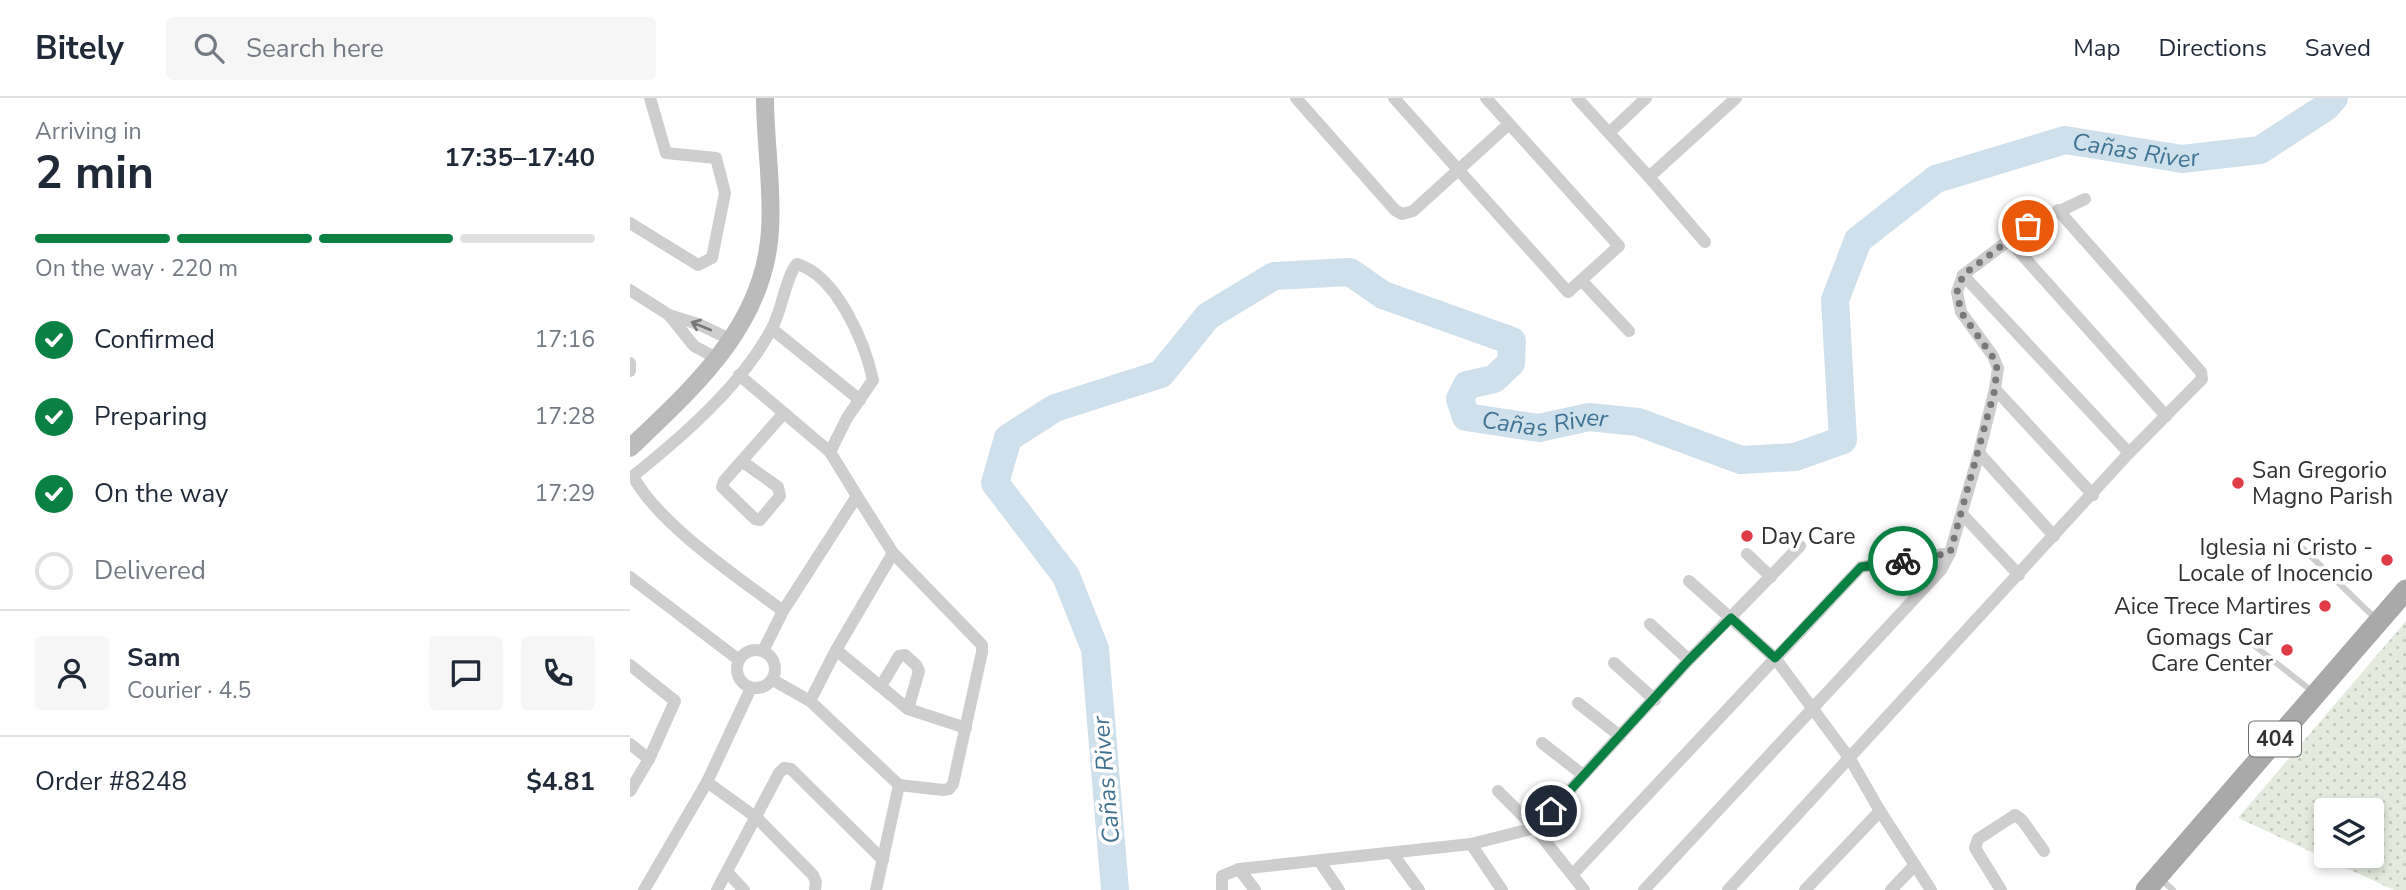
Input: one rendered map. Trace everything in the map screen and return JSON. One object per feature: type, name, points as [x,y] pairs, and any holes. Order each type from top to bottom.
[{"type":"main road","points":[[630,448],[701,380],[732,340],[753,303],[766,265],[771,230],[765,98]]},
{"type":"main road","name":"404","points":[[2159,885],[2315,693],[2406,590]]},
{"type":"street","points":[[630,223],[698,265],[712,258],[724,193],[716,158],[666,153],[650,98]]},
{"type":"street","points":[[1296,98],[1395,210],[1402,214],[1413,211],[1509,124]]},
{"type":"street","points":[[1394,98],[1568,292],[1619,246],[1486,98]]},
{"type":"street","points":[[1577,98],[1705,242]]},
{"type":"street","points":[[1609,133],[1646,98]]},
{"type":"street","points":[[1649,177],[1736,98]]},
{"type":"street","points":[[1644,890],[1941,570],[1950,553],[1979,453],[1995,389],[1997,363],[1961,312],[1957,292],[1963,275],[2028,226],[2085,199]]},
{"type":"street","points":[[1728,890],[2129,453],[2199,384],[2201,372],[2058,210]]},
{"type":"street","points":[[2008,239],[2166,416]]},
{"type":"street","points":[[783,611],[698,546],[640,490],[633,476],[696,422],[739,375],[772,329],[792,269],[797,264],[804,266],[829,286],[853,326],[873,380],[847,418],[830,453]]},
{"type":"street","points":[[1963,275],[2129,453]]},
{"type":"street","points":[[1582,281],[1629,331]]},
{"type":"street","points":[[630,290],[669,315],[698,324],[732,340]]},
{"type":"street","points":[[669,315],[694,346],[718,359]]},
{"type":"street","points":[[772,329],[860,400]]},
{"type":"street","points":[[630,363],[630,371]]},
{"type":"street","points":[[739,375],[830,453],[892,553],[982,645],[966,728],[953,784],[949,789],[899,785],[810,701],[773,680]]},
{"type":"street","points":[[1995,389],[2093,495]]},
{"type":"street","points":[[743,462],[778,487],[780,492],[780,496],[760,520],[755,519],[722,487],[724,481],[784,413]]},
{"type":"street","points":[[1979,453],[2054,536]]},
{"type":"street","points":[[763,651],[783,611],[857,496]]},
{"type":"street","points":[[1962,514],[2019,575]]},
{"type":"street","points":[[1222,890],[1222,876],[1239,869],[1471,844],[1535,828],[1689,660],[1800,546]]},
{"type":"street","points":[[810,701],[892,553]]},
{"type":"street","points":[[1573,874],[1861,567],[1950,553]]},
{"type":"street","points":[[1747,554],[1771,577]]},
{"type":"street","points":[[630,577],[739,660]]},
{"type":"street","points":[[1689,581],[1775,658],[1850,759],[1931,890]]},
{"type":"street","points":[[1650,624],[1689,660]]},
{"type":"street","points":[[836,650],[908,709],[966,728]]},
{"type":"street","points":[[749,651],[763,651],[774,660],[776,667],[773,680],[764,687],[751,688],[740,680],[737,674],[739,660],[749,651]]},
{"type":"street","points":[[881,686],[899,656],[905,655],[919,671],[908,709]]},
{"type":"street","points":[[1614,663],[1655,700]]},
{"type":"street","points":[[630,666],[675,701],[649,759],[630,791]]},
{"type":"street","points":[[644,890],[708,782],[751,688]]},
{"type":"street","points":[[1578,703],[1620,736]]},
{"type":"street","points":[[1542,743],[1583,775]]},
{"type":"street","points":[[630,744],[649,759]]},
{"type":"street","points":[[717,890],[779,773],[785,768],[790,769],[883,860]]},
{"type":"street","points":[[708,782],[757,818],[813,875],[815,890]]},
{"type":"street","points":[[876,890],[899,785]]},
{"type":"street","points":[[1498,791],[1535,828],[1584,890]]},
{"type":"street","points":[[1805,890],[1880,811]]},
{"type":"street","points":[[2001,890],[1975,848],[1978,839],[2015,815],[2022,820],[2044,851]]},
{"type":"street","points":[[1471,844],[1502,890]]},
{"type":"street","points":[[1392,853],[1419,890]]},
{"type":"street","points":[[1320,862],[1339,890]]},
{"type":"street","points":[[1891,890],[1914,865]]},
{"type":"street","points":[[1239,869],[1255,890]]},
{"type":"street","points":[[728,873],[744,890]]},
{"type":"lane","points":[[2297,543],[2378,621]]},
{"type":"lane","points":[[2251,643],[2315,693]]},
{"type":"shaded area","points":[[2406,621],[2406,890],[2394,890],[2346,868],[2384,868],[2384,798],[2314,798],[2314,853],[2238,818]]},
{"type":"waterway","name":"Cañas River","points":[[1115,890],[1095,649],[1066,576],[995,483],[1008,438],[1055,408],[1161,374],[1208,316],[1274,276],[1350,272],[1383,295],[1512,341],[1511,363],[1494,379],[1467,385],[1460,399],[1466,417],[1539,428],[1589,417],[1638,422],[1741,460],[1795,457],[1843,440],[1835,300],[1858,240],[1936,179],[2065,140],[2182,159],[2260,150],[2326,107],[2334,98]]},
{"type":"way so far","points":[[1903,561],[1950,553],[1995,389],[1997,363],[1961,312],[1957,301],[1963,275],[2028,226]]},
{"type":"place","name":"San Gregorio Magno Parish","points":[[2238,483]]},
{"type":"place","name":"Day Care","points":[[1747,536]]},
{"type":"place","name":"Iglesia ni Cristo - Locale of Inocencio","points":[[2387,560]]},
{"type":"place","name":"Aice Trece Martires","points":[[2325,606]]},
{"type":"place","name":"Gomags Car Care Center","points":[[2287,650]]},
{"type":"route","points":[[1551,811],[1731,618],[1775,658],[1861,567],[1903,561]]}]
